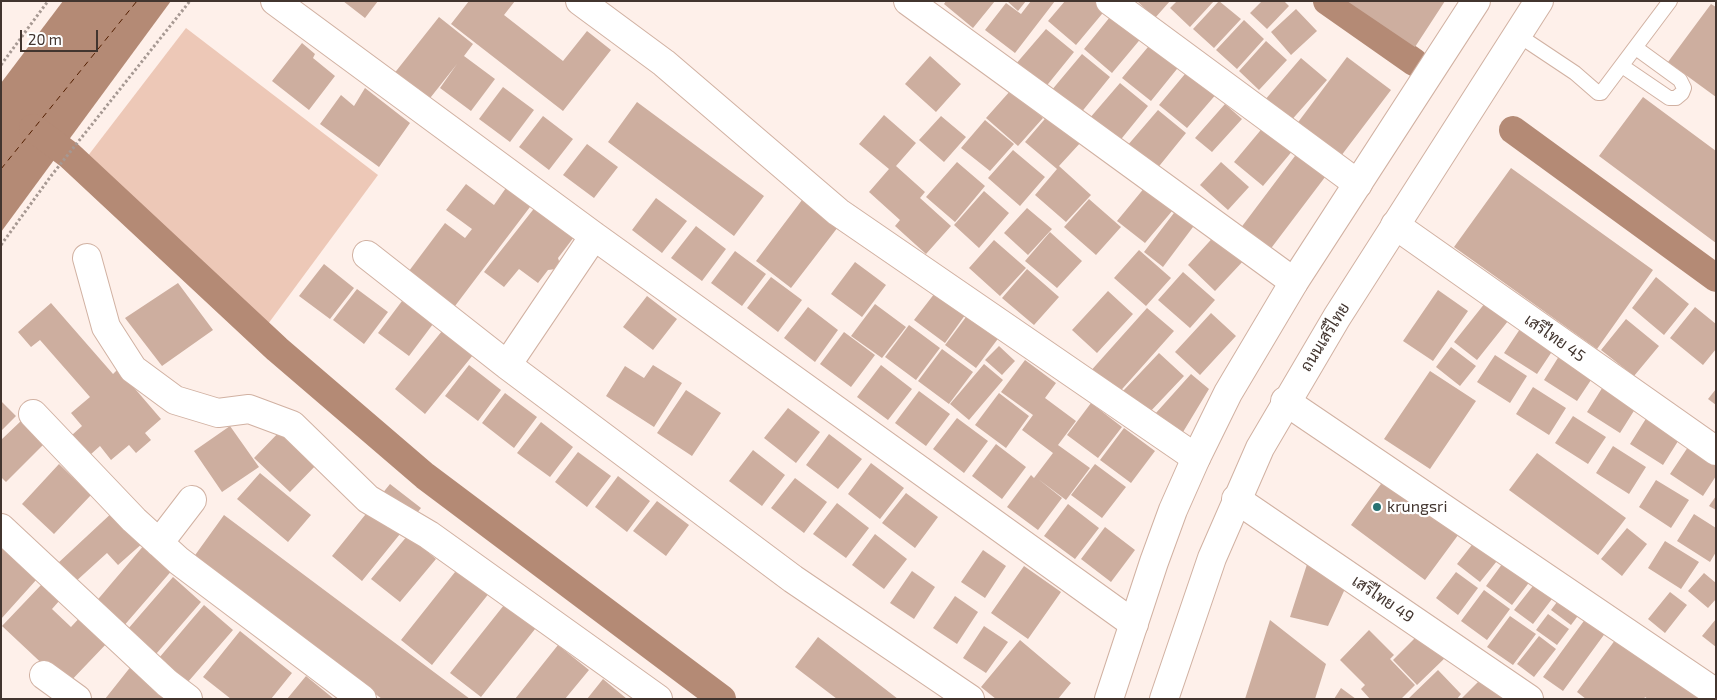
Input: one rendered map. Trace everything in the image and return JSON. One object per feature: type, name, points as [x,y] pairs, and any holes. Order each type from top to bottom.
[{"type":"street","points":[[580,1],[664,63],[838,212],[1196,458]]},
{"type":"street","points":[[908,1],[1294,282]]},
{"type":"street","points":[[1110,1],[1358,184]]},
{"type":"street","points":[[1109,699],[1154,562],[1196,458],[1228,393],[1294,282],[1476,1]]},
{"type":"street","name":"ถนนเสรีไทย","points":[[1164,699],[1208,567],[1236,499],[1285,401],[1539,1]]},
{"type":"street","points":[[291,6],[594,236],[1134,624]]},
{"type":"street","name":"เสรีไทย 45","points":[[1395,225],[1716,451]]},
{"type":"street","points":[[507,366],[594,236]]},
{"type":"street","points":[[367,255],[507,366],[793,579],[970,699]]},
{"type":"street","points":[[88,258],[106,327],[133,369],[175,400],[218,413],[250,410],[292,425],[368,499],[429,536],[658,699]]},
{"type":"street","points":[[1285,401],[1716,693]]},
{"type":"street","points":[[32,414],[159,544],[362,699]]},
{"type":"street","name":"เสรีไทย 49","points":[[1236,499],[1529,699]]},
{"type":"street","points":[[159,544],[192,500]]},
{"type":"street","points":[[1,528],[167,683],[188,699]]},
{"type":"street","points":[[44,675],[77,699]]},
{"type":"lane","points":[[1518,35],[1575,73],[1598,93],[1603,92],[1670,1]]},
{"type":"lane","points":[[1622,66],[1669,98],[1676,98],[1682,94],[1684,88],[1680,80],[1636,48]]},
{"type":"path","points":[[1,65],[48,1]]},
{"type":"path","points":[[1,245],[78,141],[190,1]]},
{"type":"shaded area","points":[[63,1],[171,1],[1,232],[1,83]]},
{"type":"shaded area","points":[[186,28],[378,175],[268,324],[87,157]]},
{"type":"building","points":[[343,1],[378,1],[365,18]]},
{"type":"building","points":[[469,1],[515,1],[504,15],[563,61],[587,31],[611,50],[563,111],[451,24]]},
{"type":"building","points":[[946,1],[995,1],[973,28],[944,4]]},
{"type":"building","points":[[1007,1],[1026,1],[1018,11]]},
{"type":"building","points":[[1031,1],[1055,1],[1015,53],[985,30],[1006,3],[1021,14]]},
{"type":"building","points":[[1065,1],[1099,1],[1107,8],[1076,45],[1048,21]]},
{"type":"building","points":[[1137,1],[1170,1],[1155,18]]},
{"type":"building","points":[[1177,1],[1214,1],[1190,27],[1170,8]]},
{"type":"building","points":[[1219,1],[1241,19],[1214,48],[1193,29]]},
{"type":"building","points":[[1262,1],[1284,1],[1289,6],[1267,29],[1250,13]]},
{"type":"building","points":[[1347,1],[1445,1],[1415,47]]},
{"type":"building","points":[[1711,4],[1716,7],[1716,97],[1668,62]]},
{"type":"building","points":[[1296,9],[1317,31],[1291,55],[1271,32]]},
{"type":"building","points":[[1114,12],[1143,36],[1112,73],[1084,49]]},
{"type":"building","points":[[439,17],[473,44],[464,56],[495,79],[471,111],[440,88],[457,64],[427,102],[393,75]]},
{"type":"building","points":[[1244,20],[1264,39],[1237,69],[1216,50]]},
{"type":"building","points":[[1046,29],[1074,52],[1044,89],[1015,65]]},
{"type":"building","points":[[1153,41],[1181,64],[1151,101],[1122,78]]},
{"type":"building","points":[[1266,41],[1287,60],[1259,90],[1239,71]]},
{"type":"building","points":[[302,43],[315,54],[313,58],[335,76],[309,110],[272,81]]},
{"type":"building","points":[[1082,54],[1110,77],[1080,114],[1051,91]]},
{"type":"building","points":[[930,56],[961,84],[936,112],[905,84]]},
{"type":"building","points":[[1347,57],[1391,90],[1269,251],[1240,229],[1310,136],[1296,125]]},
{"type":"building","points":[[1301,58],[1327,80],[1289,123],[1264,101]]},
{"type":"building","points":[[1190,68],[1218,92],[1187,128],[1159,105]]},
{"type":"building","points":[[1120,83],[1148,106],[1118,143],[1089,119]]},
{"type":"building","points":[[503,87],[534,110],[510,142],[479,119]]},
{"type":"building","points":[[365,88],[410,123],[379,167],[320,124],[341,95],[354,106]]},
{"type":"building","points":[[1011,90],[1043,118],[1018,146],[986,118]]},
{"type":"building","points":[[1643,97],[1716,151],[1716,243],[1599,156]]},
{"type":"building","points":[[637,102],[764,196],[734,236],[608,142]]},
{"type":"building","points":[[1225,104],[1242,119],[1212,152],[1195,138]]},
{"type":"building","points":[[1158,110],[1186,133],[1156,170],[1127,146]]},
{"type":"building","points":[[1050,113],[1082,141],[1059,166],[1091,195],[1066,222],[1035,195],[1057,169],[1025,142]]},
{"type":"building","points":[[884,115],[916,143],[896,166],[925,192],[920,198],[951,226],[926,254],[895,226],[900,220],[869,192],[889,169],[859,144]]},
{"type":"building","points":[[543,116],[573,139],[549,170],[519,147]]},
{"type":"building","points":[[941,116],[966,137],[944,162],[919,140]]},
{"type":"building","points":[[985,120],[1014,144],[990,171],[961,148]]},
{"type":"building","points":[[1265,125],[1294,149],[1263,186],[1234,162]]},
{"type":"building","points":[[587,144],[618,167],[594,198],[563,175]]},
{"type":"building","points":[[1013,150],[1045,177],[1020,206],[988,178]]},
{"type":"building","points":[[957,162],[985,186],[955,222],[926,197]]},
{"type":"building","points":[[1221,162],[1249,187],[1228,210],[1200,185]]},
{"type":"building","points":[[1511,168],[1653,270],[1597,349],[1454,247]]},
{"type":"building","points":[[1150,181],[1178,204],[1145,243],[1117,221]]},
{"type":"building","points":[[466,184],[494,205],[508,185],[533,203],[455,306],[409,271],[445,223],[465,238],[472,229],[446,210]]},
{"type":"building","points":[[984,191],[1009,213],[979,248],[954,225]]},
{"type":"building","points":[[656,198],[687,221],[662,253],[632,230]]},
{"type":"building","points":[[1089,199],[1121,227],[1096,255],[1064,227]]},
{"type":"building","points":[[802,200],[838,227],[791,288],[756,261]]},
{"type":"building","points":[[536,206],[574,237],[558,258],[560,264],[556,269],[548,270],[538,283],[519,269],[504,287],[484,272]]},
{"type":"building","points":[[1027,208],[1052,229],[1028,255],[1004,233]]},
{"type":"building","points":[[1177,209],[1196,223],[1163,267],[1144,252]]},
{"type":"building","points":[[696,226],[726,249],[702,281],[671,258]]},
{"type":"building","points":[[1050,232],[1082,261],[1057,288],[1025,261]]},
{"type":"building","points":[[1218,232],[1246,258],[1215,291],[1188,265]]},
{"type":"building","points":[[994,240],[1026,268],[1000,296],[969,268]]},
{"type":"building","points":[[1139,250],[1171,278],[1146,306],[1114,278]]},
{"type":"building","points":[[735,251],[766,274],[742,306],[711,283]]},
{"type":"building","points":[[855,262],[886,285],[862,317],[831,294]]},
{"type":"building","points":[[324,264],[354,288],[330,319],[299,296]]},
{"type":"building","points":[[1027,269],[1059,297],[1034,325],[1002,298]]},
{"type":"building","points":[[1183,272],[1215,300],[1190,328],[1158,300]]},
{"type":"building","points":[[771,277],[802,300],[778,332],[747,308]]},
{"type":"building","points":[[1656,277],[1689,304],[1664,335],[1632,308]]},
{"type":"building","points":[[178,283],[213,330],[162,366],[125,318]]},
{"type":"building","points":[[357,289],[388,312],[364,344],[333,320]]},
{"type":"building","points":[[938,289],[968,311],[945,343],[914,320]]},
{"type":"building","points":[[1438,290],[1468,311],[1433,361],[1403,341]]},
{"type":"building","points":[[1108,291],[1133,314],[1097,353],[1072,330]]},
{"type":"building","points":[[647,296],[677,319],[653,350],[623,327]]},
{"type":"building","points":[[1489,298],[1512,316],[1477,360],[1454,342]]},
{"type":"building","points":[[402,301],[433,324],[409,356],[378,333]]},
{"type":"building","points":[[51,303],[113,374],[118,369],[161,419],[145,433],[151,440],[136,453],[129,445],[111,460],[100,446],[90,455],[72,435],[82,426],[71,413],[90,397],[40,340],[31,347],[18,332]]},
{"type":"building","points":[[875,304],[906,327],[882,358],[851,336]]},
{"type":"building","points":[[808,307],[838,330],[815,362],[784,338]]},
{"type":"building","points":[[1695,307],[1716,324],[1716,349],[1703,365],[1670,338]]},
{"type":"building","points":[[1147,308],[1174,331],[1115,397],[1088,374]]},
{"type":"building","points":[[969,313],[1000,336],[976,368],[945,345]]},
{"type":"building","points":[[1211,313],[1236,336],[1200,375],[1175,352]]},
{"type":"building","points":[[1626,319],[1659,346],[1634,376],[1601,350]]},
{"type":"building","points":[[909,325],[940,348],[916,380],[885,357]]},
{"type":"building","points":[[1522,326],[1555,347],[1537,374],[1504,353]]},
{"type":"building","points":[[442,331],[473,355],[425,414],[395,389]]},
{"type":"building","points":[[844,332],[875,355],[851,387],[820,364]]},
{"type":"building","points":[[999,346],[1015,361],[1002,375],[985,360]]},
{"type":"building","points":[[1451,347],[1476,366],[1460,386],[1436,367]]},
{"type":"building","points":[[942,349],[973,372],[949,404],[918,381]]},
{"type":"building","points":[[1159,353],[1184,376],[1148,414],[1123,391]]},
{"type":"building","points":[[1561,353],[1595,374],[1577,401],[1544,380]]},
{"type":"building","points":[[1495,355],[1527,376],[1510,403],[1477,382]]},
{"type":"building","points":[[1025,360],[1056,383],[1045,398],[1076,421],[1058,445],[1090,468],[1066,500],[1038,479],[1062,498],[1038,530],[1007,507],[1031,475],[1034,478],[1053,453],[1022,430],[1033,415],[1001,392]]},
{"type":"building","points":[[984,364],[1003,380],[969,420],[950,404]]},
{"type":"building","points":[[469,365],[501,390],[478,421],[445,396]]},
{"type":"building","points":[[653,365],[682,383],[654,427],[606,396],[625,366],[644,378]]},
{"type":"building","points":[[881,365],[912,389],[888,420],[857,397]]},
{"type":"building","points":[[1430,371],[1476,401],[1430,469],[1384,439]]},
{"type":"building","points":[[1191,374],[1209,389],[1180,437],[1155,414]]},
{"type":"building","points":[[1604,385],[1637,406],[1620,433],[1587,412]]},
{"type":"building","points":[[1533,387],[1566,408],[1549,435],[1516,414]]},
{"type":"building","points":[[1716,389],[1716,405],[1708,399]]},
{"type":"building","points":[[686,390],[721,413],[692,456],[657,433]]},
{"type":"building","points":[[919,391],[950,414],[926,446],[895,423]]},
{"type":"building","points":[[505,393],[537,417],[514,448],[482,423]]},
{"type":"building","points":[[999,393],[1029,416],[1006,448],[975,425]]},
{"type":"building","points":[[1,401],[16,416],[1,431]]},
{"type":"building","points":[[1091,403],[1122,427],[1098,458],[1067,435]]},
{"type":"building","points":[[788,408],[820,432],[796,463],[764,438]]},
{"type":"building","points":[[1573,416],[1606,437],[1588,464],[1555,443]]},
{"type":"building","points":[[1647,417],[1680,438],[1663,465],[1630,444]]},
{"type":"building","points":[[957,418],[988,441],[964,473],[933,449]]},
{"type":"building","points":[[22,420],[45,443],[6,482],[1,477],[1,440]]},
{"type":"building","points":[[541,422],[573,447],[550,477],[517,453]]},
{"type":"building","points":[[230,426],[259,467],[222,492],[194,451]]},
{"type":"building","points":[[284,427],[320,461],[290,492],[254,458]]},
{"type":"building","points":[[1124,428],[1155,451],[1131,483],[1100,460]]},
{"type":"building","points":[[829,434],[862,459],[838,489],[806,465]]},
{"type":"building","points":[[996,444],[1026,467],[1002,499],[972,476]]},
{"type":"building","points":[[1613,446],[1646,467],[1629,494],[1596,473]]},
{"type":"building","points":[[1688,447],[1716,465],[1716,476],[1703,496],[1670,474]]},
{"type":"building","points":[[753,450],[785,475],[762,506],[729,481]]},
{"type":"building","points":[[578,452],[611,476],[587,507],[555,482]]},
{"type":"building","points":[[1537,453],[1626,518],[1598,555],[1509,490]]},
{"type":"building","points":[[871,463],[904,488],[880,519],[848,494]]},
{"type":"building","points":[[59,464],[91,495],[54,534],[22,504]]},
{"type":"building","points":[[1095,464],[1126,487],[1102,518],[1071,495]]},
{"type":"building","points":[[260,473],[311,515],[288,542],[237,499]]},
{"type":"building","points":[[1389,473],[1464,527],[1425,580],[1351,525]]},
{"type":"building","points":[[618,476],[650,501],[627,532],[595,507]]},
{"type":"building","points":[[795,478],[827,502],[804,533],[771,508]]},
{"type":"building","points":[[1656,480],[1689,500],[1671,528],[1639,507]]},
{"type":"building","points":[[390,484],[421,508],[362,581],[332,556]]},
{"type":"building","points":[[906,493],[938,517],[915,548],[882,523]]},
{"type":"building","points":[[1716,496],[1716,510],[1709,506]]},
{"type":"building","points":[[657,501],[689,525],[666,556],[633,531]]},
{"type":"building","points":[[837,503],[869,528],[846,558],[813,534]]},
{"type":"building","points":[[1068,504],[1099,528],[1075,559],[1044,536]]},
{"type":"building","points":[[115,510],[144,542],[118,565],[107,553],[74,583],[57,564]]},
{"type":"building","points":[[1694,514],[1716,528],[1716,552],[1710,562],[1677,541]]},
{"type":"building","points":[[224,515],[470,699],[382,699],[193,558]]},
{"type":"building","points":[[1105,527],[1135,550],[1111,582],[1081,559]]},
{"type":"building","points":[[1627,528],[1647,544],[1622,576],[1601,559]]},
{"type":"building","points":[[875,534],[907,559],[884,589],[852,565]]},
{"type":"building","points":[[408,535],[436,559],[400,602],[371,579]]},
{"type":"building","points":[[1478,537],[1501,556],[1480,582],[1457,564]]},
{"type":"building","points":[[1665,541],[1699,562],[1681,589],[1648,568]]},
{"type":"building","points":[[145,544],[174,568],[122,628],[94,604]]},
{"type":"building","points":[[1,547],[37,579],[1,619]]},
{"type":"building","points":[[983,550],[1006,566],[985,598],[961,582]]},
{"type":"building","points":[[1310,555],[1349,580],[1328,626],[1290,617]]},
{"type":"building","points":[[1508,556],[1534,576],[1512,605],[1486,586]]},
{"type":"building","points":[[1024,566],[1061,592],[1028,639],[991,613]]},
{"type":"building","points":[[459,567],[490,592],[432,665],[401,640]]},
{"type":"building","points":[[912,571],[935,587],[914,619],[890,603]]},
{"type":"building","points":[[1456,572],[1478,588],[1458,615],[1436,598]]},
{"type":"building","points":[[1704,573],[1716,583],[1716,599],[1708,608],[1688,591]]},
{"type":"building","points":[[173,577],[201,602],[150,661],[121,637]]},
{"type":"building","points":[[1540,577],[1558,591],[1533,624],[1514,610]]},
{"type":"building","points":[[42,584],[60,600],[52,609],[71,627],[82,615],[109,641],[66,686],[2,626]]},
{"type":"building","points":[[1484,590],[1510,609],[1487,640],[1461,621]]},
{"type":"building","points":[[1670,592],[1687,605],[1665,633],[1648,619]]},
{"type":"building","points":[[1563,594],[1583,609],[1571,625],[1551,610]]},
{"type":"building","points":[[955,596],[978,612],[957,644],[933,628]]},
{"type":"building","points":[[508,600],[539,624],[481,697],[450,673]]},
{"type":"building","points":[[204,605],[233,630],[181,690],[153,665]]},
{"type":"building","points":[[1548,614],[1569,629],[1557,645],[1536,630]]},
{"type":"building","points":[[1510,616],[1536,634],[1513,665],[1487,647]]},
{"type":"building","points":[[1586,618],[1606,632],[1563,691],[1543,677]]},
{"type":"building","points":[[1716,619],[1716,647],[1702,636]]},
{"type":"building","points":[[1270,620],[1326,664],[1315,699],[1245,699]]},
{"type":"building","points":[[984,626],[1008,642],[986,673],[963,658]]},
{"type":"building","points":[[1369,630],[1394,655],[1390,659],[1415,685],[1401,699],[1370,699],[1361,689],[1365,685],[1340,660]]},
{"type":"building","points":[[240,631],[292,673],[271,699],[231,699],[203,677]]},
{"type":"building","points":[[1422,631],[1447,656],[1417,685],[1393,660]]},
{"type":"building","points":[[1539,636],[1556,649],[1534,677],[1517,664]]},
{"type":"building","points":[[1618,636],[1704,699],[1648,699],[1645,697],[1644,699],[1586,699],[1577,692]]},
{"type":"building","points":[[818,637],[898,699],[837,699],[795,667]]},
{"type":"building","points":[[1020,640],[1071,683],[1058,699],[996,699],[981,687]]},
{"type":"building","points":[[558,645],[589,670],[565,699],[515,699]]},
{"type":"building","points":[[132,665],[180,699],[105,699]]},
{"type":"building","points":[[1438,670],[1461,694],[1457,699],[1408,699]]},
{"type":"building","points":[[306,676],[334,699],[287,699]]},
{"type":"building","points":[[1483,677],[1504,699],[1461,699]]},
{"type":"building","points":[[603,679],[627,699],[587,699]]},
{"type":"building","points":[[1341,688],[1356,699],[1334,699]]},
{"type":"waterway","points":[[1327,1],[1414,62]]},
{"type":"waterway","points":[[33,128],[69,155],[277,349],[425,476],[722,699]]},
{"type":"waterway","points":[[1513,130],[1716,278]]},
{"type":"ferry route","points":[[1,169],[137,1]]},
{"type":"place","name":"krungsri","points":[[1377,507]]}]
